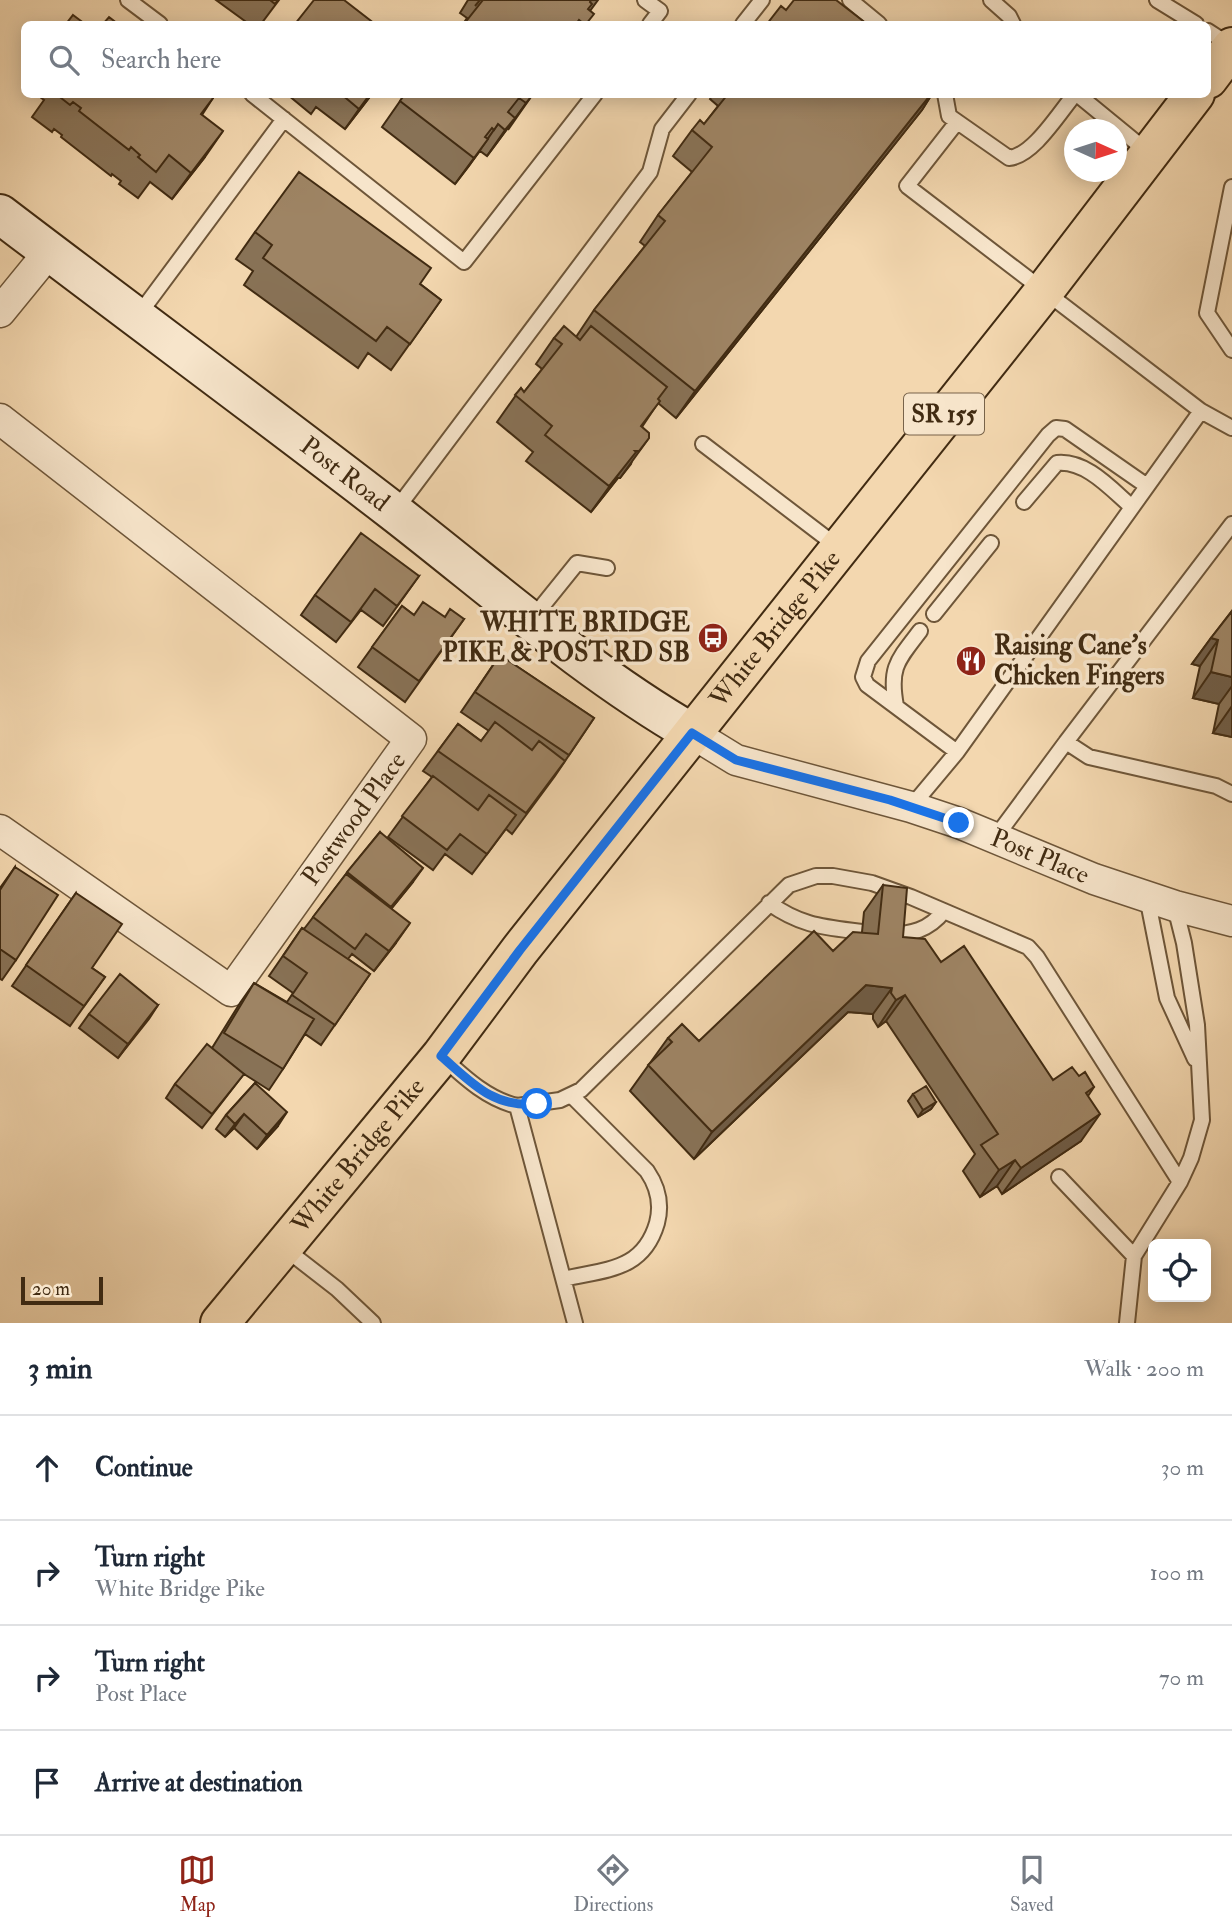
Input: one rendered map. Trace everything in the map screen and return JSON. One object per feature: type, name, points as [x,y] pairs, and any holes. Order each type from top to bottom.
[{"type":"main road","points":[[1211,75],[1232,47]]},
{"type":"main road","name":"White Bridge Pike","points":[[220,1323],[441,1056],[520,950],[1045,290],[1192,98]]},
{"type":"street","name":"Post Road","points":[[0,214],[394,512],[530,621],[643,705],[692,733]]},
{"type":"street","points":[[0,312],[49,252]]},
{"type":"street","name":"Postwood Place","points":[[0,419],[411,739],[231,991],[0,831]]},
{"type":"street","name":"Post Place","points":[[692,733],[736,760],[911,807],[1094,879],[1175,906],[1232,921]]},
{"type":"lane","points":[[128,0],[156,21]]},
{"type":"lane","points":[[645,0],[660,11],[652,21]]},
{"type":"lane","points":[[745,21],[762,0]]},
{"type":"lane","points":[[850,0],[875,21]]},
{"type":"lane","points":[[991,0],[1011,20]]},
{"type":"lane","points":[[1157,0],[1191,21]]},
{"type":"lane","points":[[1211,34],[1232,47]]},
{"type":"lane","points":[[257,98],[464,262],[592,98]]},
{"type":"lane","points":[[394,512],[650,173],[662,129],[686,98]]},
{"type":"lane","points":[[946,98],[953,119],[1003,156],[1017,157],[1029,150],[1073,98]]},
{"type":"lane","points":[[1081,98],[1150,154]]},
{"type":"lane","points":[[136,318],[284,119]]},
{"type":"lane","points":[[953,119],[907,186],[1201,411],[1232,428]]},
{"type":"lane","points":[[1232,187],[1207,313],[1232,350]]},
{"type":"lane","points":[[911,807],[957,752],[1201,411]]},
{"type":"lane","points":[[957,752],[867,685],[863,677],[867,661],[1056,428],[1065,429],[1147,486]]},
{"type":"lane","points":[[703,444],[838,547]]},
{"type":"lane","points":[[1024,502],[1056,463],[1066,462],[1084,468],[1132,507]]},
{"type":"lane","points":[[995,838],[1232,524]]},
{"type":"lane","points":[[934,614],[991,543]]},
{"type":"lane","points":[[530,621],[577,564],[607,568]]},
{"type":"lane","points":[[896,706],[891,682],[898,658],[920,631]]},
{"type":"lane","points":[[1066,742],[1089,757],[1216,786],[1232,794]]},
{"type":"lane","points":[[441,1056],[471,1083],[502,1102],[517,1106],[572,1096],[789,885],[803,879],[833,876],[872,883],[1021,942],[1033,952],[1180,1182]]},
{"type":"lane","points":[[1147,897],[1167,999],[1198,1067]]},
{"type":"lane","points":[[769,903],[789,917],[804,922],[862,932]]},
{"type":"lane","points":[[1127,1323],[1134,1256],[1180,1182],[1191,1158],[1202,1120],[1196,1025],[1184,943],[1175,906]]},
{"type":"lane","points":[[887,934],[901,934],[926,928],[944,911]]},
{"type":"lane","points":[[564,1279],[622,1265],[637,1258],[649,1246],[658,1219],[660,1201],[656,1185],[648,1171],[572,1096]]},
{"type":"lane","points":[[517,1106],[575,1323]]},
{"type":"lane","points":[[1059,1177],[1134,1256]]},
{"type":"lane","points":[[282,1246],[337,1289],[373,1323]]},
{"type":"building","points":[[314,0],[344,0],[371,21],[297,21]]},
{"type":"building","points":[[483,0],[591,0],[592,4],[588,9],[594,14],[588,21],[466,21]]},
{"type":"building","points":[[794,0],[836,0],[863,21],[769,21],[781,6],[786,10]]},
{"type":"building","points":[[73,15],[81,21],[68,21]]},
{"type":"building","points":[[61,98],[213,98],[201,114],[223,131],[191,173],[169,155],[156,172],[138,157],[140,155],[131,147],[129,150],[79,111],[81,108],[73,102],[70,105]]},
{"type":"building","points":[[346,98],[367,98],[359,109]]},
{"type":"building","points":[[402,98],[519,98],[508,112],[515,118],[505,130],[498,124],[494,130],[492,128],[485,137],[488,139],[474,158],[400,101]]},
{"type":"building","points":[[725,98],[928,98],[695,391],[594,310],[665,221],[658,215],[712,147],[692,130],[700,120],[704,124]]},
{"type":"building","points":[[299,172],[431,268],[420,284],[441,300],[410,344],[387,327],[376,341],[263,258],[272,245],[255,232]]},
{"type":"building","points":[[564,326],[580,340],[591,326],[667,387],[641,426],[649,433],[649,438],[639,451],[635,451],[609,486],[545,435],[552,426],[515,395],[521,388],[524,392],[562,344],[554,338]]},
{"type":"building","points":[[361,533],[419,576],[397,606],[375,589],[351,622],[315,595]]},
{"type":"building","points":[[423,602],[445,617],[450,609],[464,619],[419,681],[372,647],[402,606],[414,615]]},
{"type":"building","points":[[1232,611],[1232,677],[1211,672],[1218,640],[1211,638]]},
{"type":"building","points":[[500,655],[594,718],[569,755],[475,692]]},
{"type":"building","points":[[495,722],[532,750],[539,741],[565,761],[526,813],[438,751],[458,724],[481,741]]},
{"type":"building","points":[[433,776],[478,810],[489,795],[516,815],[487,854],[460,834],[447,850],[402,816]]},
{"type":"building","points":[[380,832],[423,868],[391,907],[347,872]]},
{"type":"building","points":[[15,867],[58,895],[16,960],[0,949],[0,890]]},
{"type":"building","points":[[346,874],[410,923],[389,951],[366,934],[355,949],[313,917]]},
{"type":"building","points":[[883,885],[907,888],[903,937],[925,939],[941,962],[964,946],[1053,1080],[1072,1067],[1079,1076],[1085,1072],[1094,1087],[1086,1093],[1100,1114],[1021,1168],[1015,1160],[999,1170],[981,1145],[998,1134],[905,995],[896,1000],[891,993],[892,988],[866,985],[712,1132],[648,1065],[672,1042],[668,1038],[682,1024],[699,1041],[814,931],[833,951],[853,932],[878,934]]},
{"type":"building","points":[[76,893],[122,924],[92,968],[105,977],[84,1006],[26,965]]},
{"type":"building","points":[[302,928],[370,974],[335,1025],[292,995],[307,973],[283,956]]},
{"type":"building","points":[[120,974],[158,1005],[128,1044],[89,1014]]},
{"type":"building","points":[[254,983],[314,1019],[283,1069],[224,1033]]},
{"type":"building","points":[[207,1044],[244,1074],[212,1114],[175,1084]]},
{"type":"building","points":[[255,1083],[287,1112],[267,1135],[244,1114],[235,1124],[226,1115]]},
{"type":"building","points":[[926,1086],[936,1102],[923,1110],[913,1094]]},
{"type":"place","name":"WHITE BRIDGE PIKE & POST RD SB","points":[[713,638]]},
{"type":"place","name":"Raising Cane's Chicken Fingers","points":[[971,661]]},
{"type":"route","points":[[537,1104],[517,1106],[502,1102],[471,1083],[441,1056],[520,950],[692,733],[736,760],[890,800],[959,823]]}]
